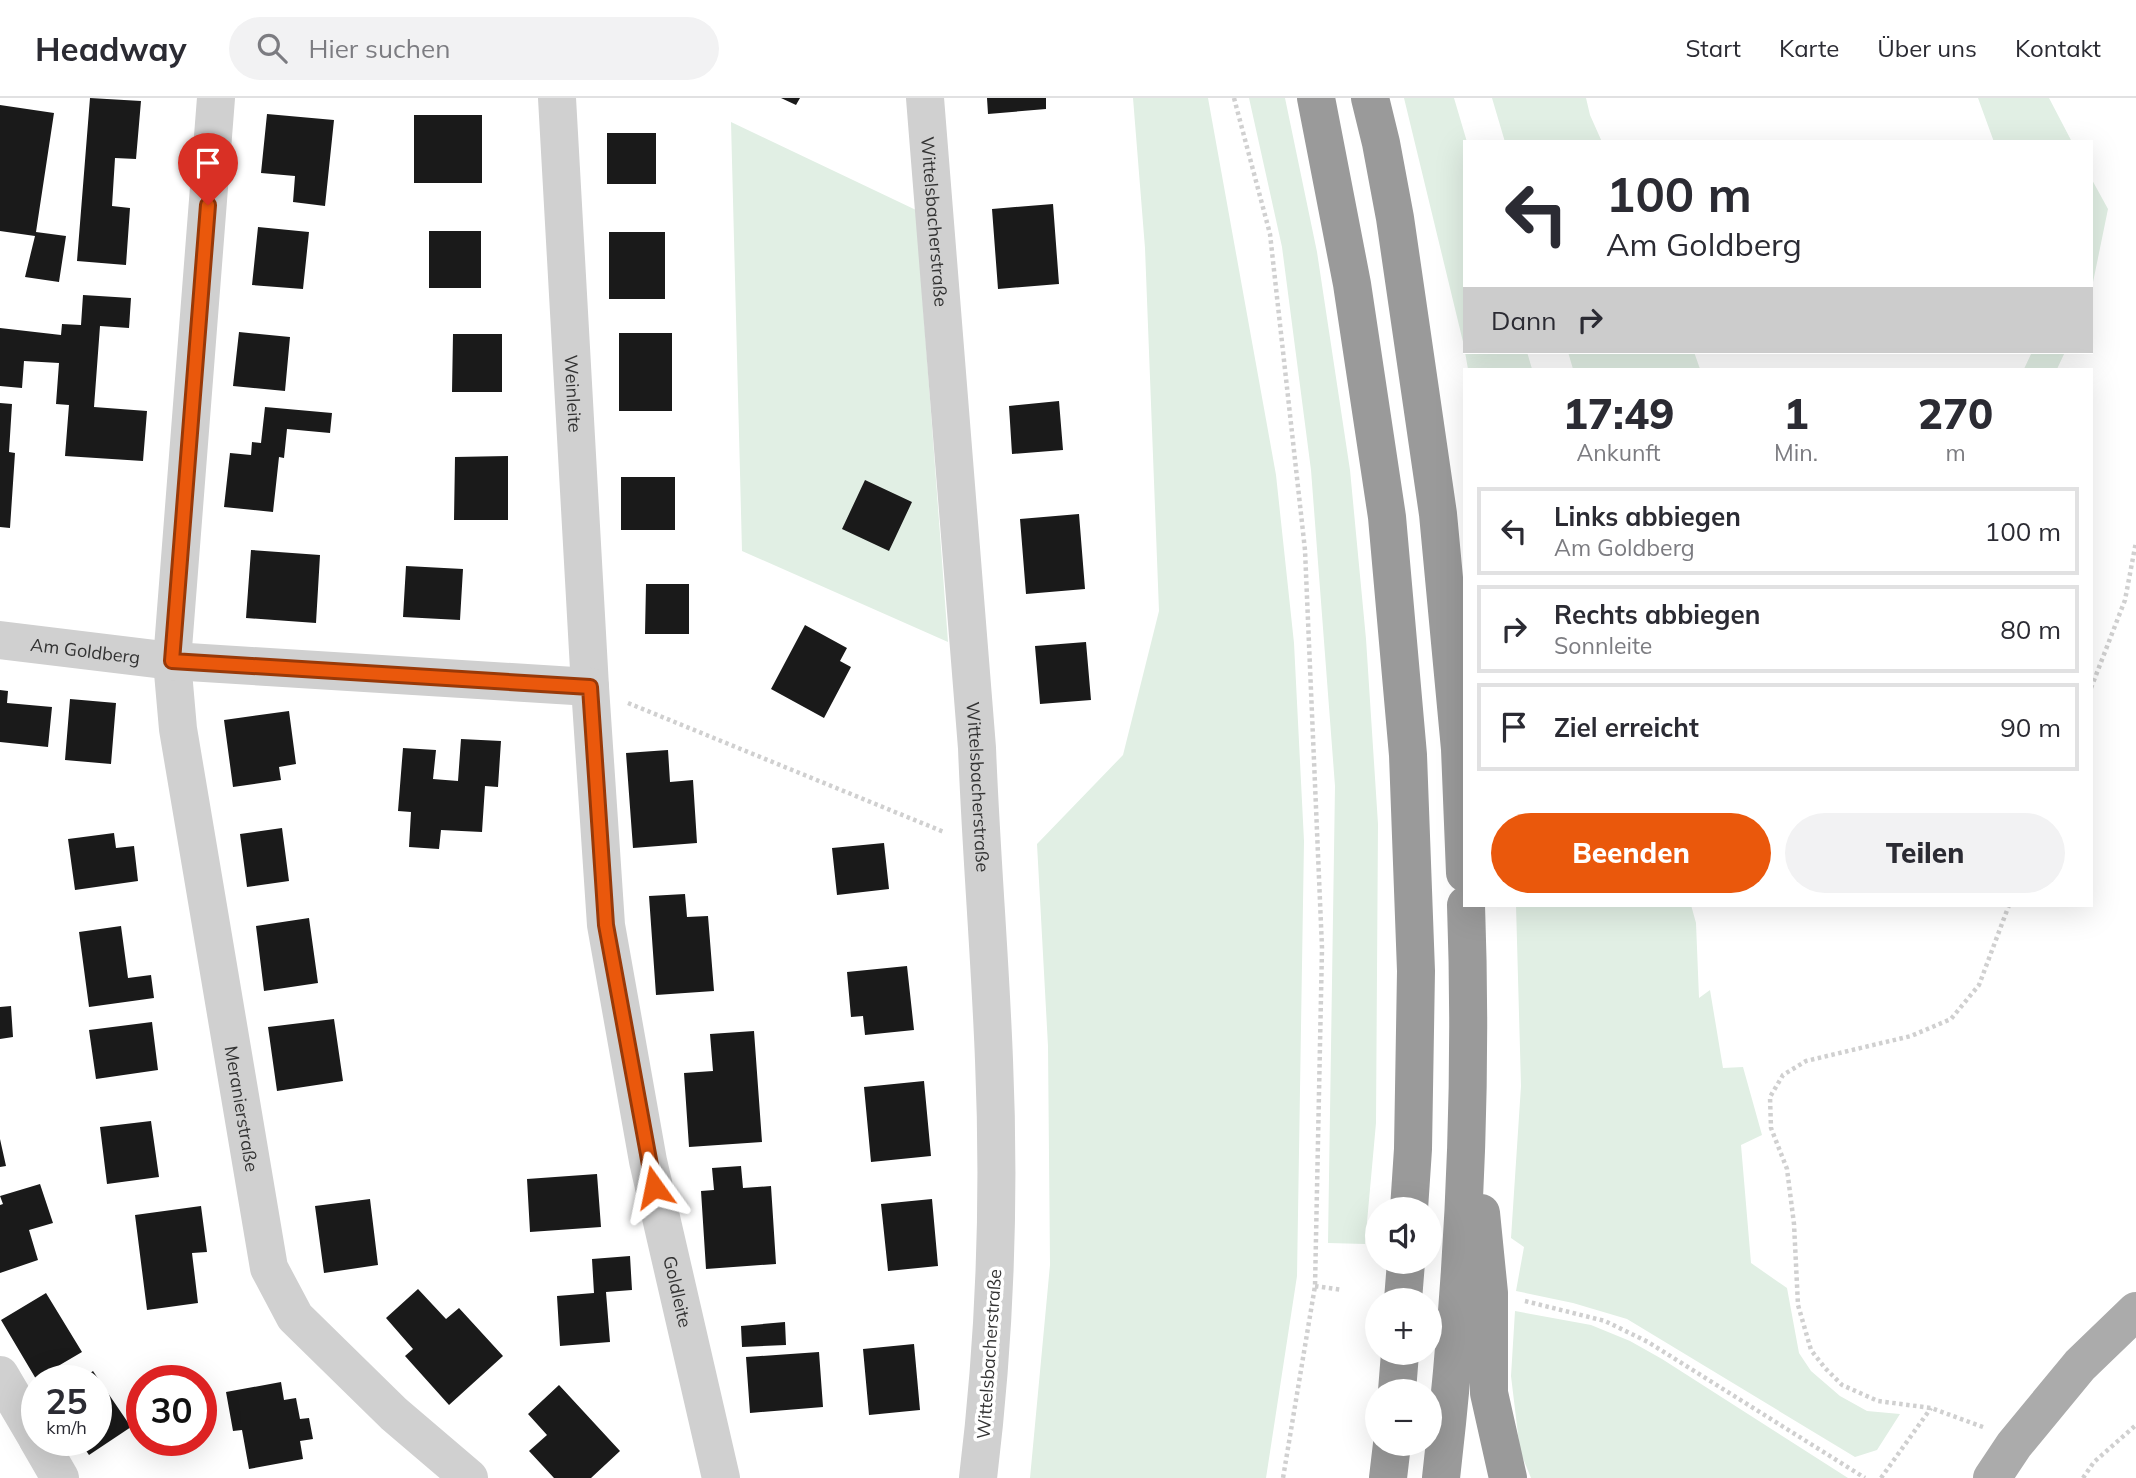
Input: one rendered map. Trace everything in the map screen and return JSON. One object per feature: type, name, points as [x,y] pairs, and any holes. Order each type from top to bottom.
[{"type":"highway","points":[[1316,98],[1352,284],[1387,517],[1408,755],[1416,971],[1410,1197]]},
{"type":"highway","points":[[1370,98],[1395,218],[1438,514],[1460,749],[1463,823]]},
{"type":"highway","points":[[1441,1478],[1453,1374],[1469,1090],[1466,907]]},
{"type":"highway","points":[[1469,1090],[1489,1293],[1489,1393],[1508,1478]]},
{"type":"highway","points":[[1388,1478],[1391,1456]]},
{"type":"main road","points":[[1992,1478],[2014,1445],[2080,1365],[2136,1311]]},
{"type":"street","name":"Meranierstraße","points":[[216,98],[172,661],[178,729],[269,1268],[295,1317],[394,1414],[469,1478]]},
{"type":"street","name":"Weinleite","points":[[557,98],[590,687]]},
{"type":"street","name":"Wittelsbacherstraße","points":[[925,98],[977,748],[995,1061],[996,1268],[989,1386],[978,1478]]},
{"type":"street","name":"Am Goldberg","points":[[0,640],[172,661],[590,687]]},
{"type":"street","name":"Goldleite","points":[[590,687],[606,925],[648,1161],[721,1478]]},
{"type":"street","points":[[0,1375],[21,1411]]},
{"type":"street","points":[[47,1456],[60,1478]]},
{"type":"path","points":[[1234,98],[1270,234],[1306,550],[1322,948],[1315,1286],[1283,1478]]},
{"type":"path","points":[[2093,683],[2125,600],[2136,542]]},
{"type":"path","points":[[590,687],[981,847]]},
{"type":"path","points":[[2008,907],[1979,985],[1951,1018],[1911,1037],[1806,1061],[1783,1075],[1770,1097],[1772,1128],[1787,1168],[1794,1224],[1798,1305],[1811,1350],[1842,1385],[1878,1401],[1930,1408],[1976,1423],[2014,1445]]},
{"type":"path","points":[[1315,1286],[1342,1290]]},
{"type":"path","points":[[1522,1300],[1605,1321],[1648,1342],[1865,1478]]},
{"type":"path","points":[[1881,1478],[1930,1408]]},
{"type":"path","points":[[2082,1478],[2094,1462],[2136,1425]]},
{"type":"shaded area","points":[[1133,98],[1208,98],[1276,475],[1294,643],[1304,841],[1297,1276],[1266,1478],[1030,1478],[1050,1265],[1048,1046],[1037,844],[1123,755],[1159,611],[1145,248]]},
{"type":"shaded area","points":[[1249,98],[1285,98],[1317,252],[1350,470],[1366,639],[1378,824],[1376,1123],[1369,1197],[1365,1197],[1365,1244],[1328,1243],[1335,786],[1311,470],[1282,247]]},
{"type":"shaded area","points":[[1404,98],[1454,98],[1466,140],[1463,140],[1463,342]]},
{"type":"shaded area","points":[[1492,98],[1586,98],[1601,140],[1504,140]]},
{"type":"shaded area","points":[[1978,98],[2049,98],[2071,140],[1993,140]]},
{"type":"shaded area","points":[[731,122],[916,210],[948,642],[742,551]]},
{"type":"shaded area","points":[[2093,182],[2108,209],[2093,282]]},
{"type":"shaded area","points":[[1465,354],[1528,354],[1532,368],[1468,368]]},
{"type":"shaded area","points":[[1569,354],[1695,354],[1700,368],[1573,368]]},
{"type":"shaded area","points":[[2031,354],[2064,354],[2057,368],[2024,368]]},
{"type":"shaded area","points":[[1516,907],[1692,907],[1696,923],[1699,998],[1710,990],[1723,1068],[1743,1067],[1762,1135],[1741,1145],[1751,1263],[1787,1288],[1799,1353],[1811,1371],[1840,1396],[1867,1411],[1900,1414],[1877,1450],[1855,1457],[1627,1319],[1573,1303],[1516,1291],[1524,1247],[1511,1238],[1521,1086]]},
{"type":"shaded area","points":[[1515,1311],[1591,1325],[1630,1341],[1848,1478],[1531,1478],[1520,1451],[1511,1376]]},
{"type":"building","points":[[90,98],[141,101],[136,159],[115,158],[112,206],[130,208],[126,265],[77,261]]},
{"type":"building","points":[[781,98],[800,98],[796,105]]},
{"type":"building","points":[[987,98],[1046,98],[1046,109],[988,114]]},
{"type":"building","points":[[0,105],[54,113],[36,232],[66,236],[59,282],[25,277],[35,236],[0,231]]},
{"type":"building","points":[[267,114],[334,120],[325,206],[293,202],[295,176],[261,173]]},
{"type":"building","points":[[414,115],[482,115],[482,183],[414,183]]},
{"type":"building","points":[[607,133],[656,133],[656,184],[607,184]]},
{"type":"building","points":[[1053,204],[1059,284],[998,289],[992,209]]},
{"type":"building","points":[[258,227],[309,232],[303,289],[252,285]]},
{"type":"building","points":[[429,231],[481,231],[481,288],[429,288]]},
{"type":"building","points":[[609,232],[665,232],[665,299],[609,299]]},
{"type":"building","points":[[83,295],[131,298],[129,328],[100,326],[94,407],[147,411],[143,461],[65,456],[69,405],[56,404],[59,363],[24,361],[22,388],[0,386],[0,328],[61,335],[62,324],[81,325]]},
{"type":"building","points":[[239,332],[290,337],[285,391],[233,386]]},
{"type":"building","points":[[619,333],[672,333],[672,411],[619,411]]},
{"type":"building","points":[[453,334],[502,334],[502,392],[452,392]]},
{"type":"building","points":[[1059,401],[1063,450],[1012,454],[1009,406]]},
{"type":"building","points":[[0,403],[12,404],[9,452],[15,453],[10,528],[0,527]]},
{"type":"building","points":[[265,407],[332,413],[330,433],[287,429],[284,458],[279,457],[273,512],[224,507],[230,453],[251,455],[252,442],[261,443]]},
{"type":"building","points":[[508,456],[508,520],[454,520],[455,457]]},
{"type":"building","points":[[621,477],[675,477],[675,530],[621,530]]},
{"type":"building","points":[[865,480],[912,502],[889,551],[842,529]]},
{"type":"building","points":[[1079,514],[1085,589],[1026,594],[1020,519]]},
{"type":"building","points":[[251,550],[320,555],[316,623],[246,618]]},
{"type":"building","points":[[406,566],[463,569],[460,620],[403,617]]},
{"type":"building","points":[[646,584],[689,584],[689,634],[645,634]]},
{"type":"building","points":[[805,625],[847,648],[840,661],[851,667],[824,718],[771,689]]},
{"type":"building","points":[[1086,642],[1091,700],[1040,704],[1035,646]]},
{"type":"building","points":[[0,690],[8,691],[7,703],[52,707],[48,747],[0,742]]},
{"type":"building","points":[[70,699],[116,703],[111,764],[65,760]]},
{"type":"building","points":[[289,711],[296,764],[279,767],[281,780],[233,787],[224,720]]},
{"type":"building","points":[[461,739],[501,741],[498,787],[485,786],[482,832],[441,830],[439,849],[409,847],[411,812],[398,811],[403,748],[436,750],[433,779],[458,781]]},
{"type":"building","points":[[668,750],[670,782],[693,780],[697,843],[633,848],[626,753]]},
{"type":"building","points":[[282,828],[289,881],[247,887],[240,834]]},
{"type":"building","points":[[114,833],[116,848],[134,846],[138,881],[75,890],[68,839]]},
{"type":"building","points":[[884,843],[889,889],[837,895],[832,848]]},
{"type":"building","points":[[685,894],[687,917],[708,916],[714,991],[656,995],[649,896]]},
{"type":"building","points":[[309,918],[318,983],[264,991],[256,926]]},
{"type":"building","points":[[121,926],[128,978],[151,975],[154,998],[89,1007],[79,932]]},
{"type":"building","points":[[907,966],[914,1030],[865,1035],[863,1016],[851,1017],[847,972]]},
{"type":"building","points":[[11,1006],[13,1037],[0,1039],[0,1007]]},
{"type":"building","points":[[334,1019],[343,1081],[277,1091],[268,1027]]},
{"type":"building","points":[[152,1022],[158,1070],[96,1079],[89,1030]]},
{"type":"building","points":[[754,1031],[762,1142],[689,1147],[684,1073],[713,1071],[710,1034]]},
{"type":"building","points":[[924,1081],[931,1156],[871,1162],[864,1087]]},
{"type":"building","points":[[151,1121],[159,1177],[107,1184],[100,1127]]},
{"type":"building","points":[[0,1139],[6,1166],[0,1167]]},
{"type":"building","points":[[741,1166],[743,1188],[771,1186],[776,1264],[706,1269],[701,1191],[714,1190],[712,1168]]},
{"type":"building","points":[[597,1174],[601,1227],[530,1232],[527,1179]]},
{"type":"building","points":[[40,1184],[53,1223],[29,1230],[38,1260],[0,1273],[0,1205],[3,1204],[0,1196]]},
{"type":"building","points":[[370,1199],[378,1265],[324,1273],[315,1206]]},
{"type":"building","points":[[932,1199],[938,1266],[888,1271],[881,1204]]},
{"type":"building","points":[[201,1206],[207,1252],[192,1253],[198,1303],[147,1310],[135,1215]]},
{"type":"building","points":[[630,1256],[632,1290],[606,1292],[610,1342],[560,1346],[557,1296],[594,1293],[592,1259]]},
{"type":"building","points":[[418,1289],[446,1319],[459,1308],[503,1356],[449,1405],[405,1356],[413,1349],[386,1318]]},
{"type":"building","points":[[46,1293],[82,1352],[60,1365],[28,1365],[1,1320]]},
{"type":"building","points":[[785,1322],[786,1345],[742,1347],[741,1326]]},
{"type":"building","points":[[914,1344],[920,1410],[869,1415],[863,1349]]},
{"type":"building","points":[[819,1352],[823,1407],[750,1413],[746,1357]]},
{"type":"building","points":[[281,1382],[284,1400],[296,1398],[300,1419],[309,1418],[313,1439],[300,1441],[303,1459],[249,1469],[242,1430],[233,1431],[226,1392]]},
{"type":"building","points":[[559,1385],[620,1451],[591,1478],[554,1478],[529,1451],[547,1435],[528,1414]]},
{"type":"building","points":[[112,1399],[126,1420],[126,1430],[112,1440]]},
{"type":"route","points":[[208,205],[172,661],[590,687],[606,925],[654,1187]]}]
